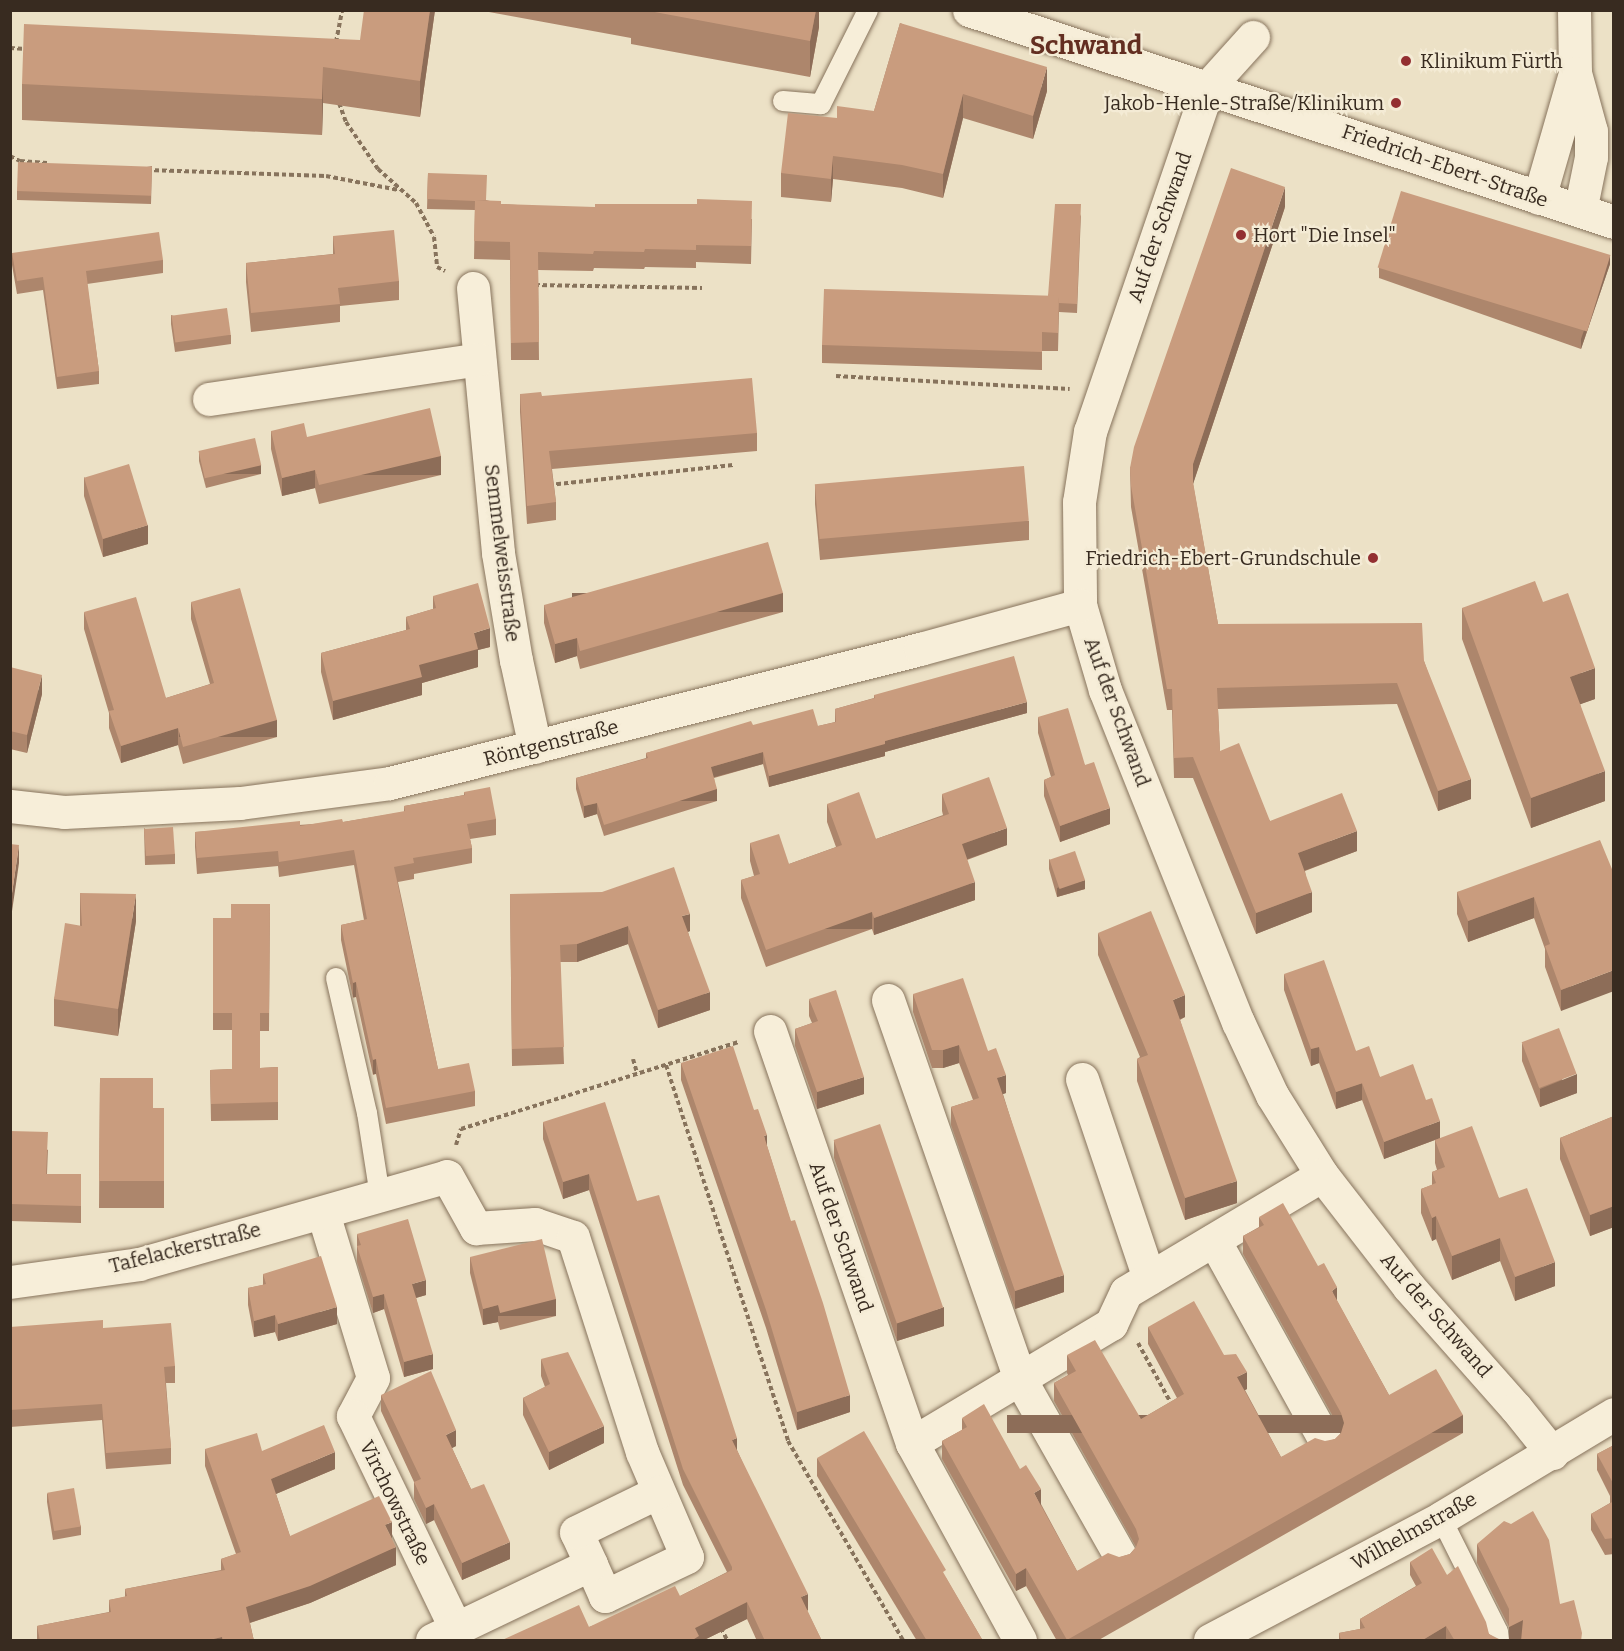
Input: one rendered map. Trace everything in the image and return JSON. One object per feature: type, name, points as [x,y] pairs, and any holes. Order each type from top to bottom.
[{"type":"street","name":"Friedrich-Ebert-Straße","points":[[969,10],[1614,222]]},
{"type":"street","points":[[1574,10],[1575,73],[1591,131],[1591,157],[1580,211]]},
{"type":"street","points":[[1208,87],[1253,38]]},
{"type":"street","points":[[1539,198],[1575,73]]},
{"type":"street","name":"Auf der Schwand","points":[[1208,87],[1090,431],[1079,502],[1080,605],[1105,690],[1238,1022],[1272,1095],[1322,1174],[1408,1286],[1509,1400],[1552,1453]]},
{"type":"street","name":"Semmelweisstraße","points":[[472,288],[498,553],[516,660],[535,747]]},
{"type":"street","points":[[209,399],[479,359]]},
{"type":"street","name":"Röntgenstraße","points":[[10,806],[64,812],[240,803],[390,783],[921,649],[1080,605]]},
{"type":"street","points":[[888,1000],[1020,1379],[1120,1556]]},
{"type":"street","name":"Auf der Schwand","points":[[770,1031],[912,1443],[1020,1641]]},
{"type":"street","points":[[1082,1079],[1149,1278]]},
{"type":"street","points":[[912,1443],[1111,1324],[1126,1292],[1322,1174]]},
{"type":"street","points":[[447,1176],[476,1228],[536,1224],[573,1237],[642,1452],[687,1557],[605,1596],[576,1532],[658,1492]]},
{"type":"street","name":"Tafelackerstraße","points":[[10,1282],[139,1264],[447,1176]]},
{"type":"street","name":"Virchowstraße","points":[[323,1213],[373,1378],[353,1416],[444,1635],[591,1564]]},
{"type":"street","points":[[1214,1240],[1325,1440]]},
{"type":"street","name":"Wilhelmstraße","points":[[1226,1636],[1441,1518],[1614,1414]]},
{"type":"lane","points":[[783,101],[821,104],[868,10]]},
{"type":"lane","points":[[336,978],[367,1113],[380,1196]]},
{"type":"lane","points":[[1441,1518],[1498,1632],[1499,1641]]},
{"type":"path","points":[[334,51],[342,10]]},
{"type":"path","points":[[10,48],[34,49]]},
{"type":"path","points":[[336,96],[346,122],[378,170],[416,203],[434,237],[437,267],[472,288]]},
{"type":"path","points":[[10,156],[20,161],[52,164]]},
{"type":"path","points":[[141,170],[326,176],[400,190]]},
{"type":"path","points":[[524,284],[702,288]]},
{"type":"path","points":[[836,376],[1082,390],[1102,398]]},
{"type":"path","points":[[492,491],[733,465]]},
{"type":"path","points":[[447,1176],[461,1129],[770,1031]]},
{"type":"path","points":[[633,1059],[637,1073]]},
{"type":"path","points":[[666,1065],[788,1441],[903,1641]]},
{"type":"path","points":[[1119,1308],[1173,1408]]},
{"type":"path","points":[[717,1620],[727,1641]]},
{"type":"building","points":[[364,10],[430,10],[420,81],[323,67],[322,99],[22,84],[24,24],[360,40]]},
{"type":"building","points":[[644,10],[816,10],[810,41]]},
{"type":"building","points":[[900,23],[1047,67],[1033,116],[963,94],[943,174],[902,165],[833,156],[831,179],[781,173],[788,113],[837,118],[837,106],[874,111]]},
{"type":"building","points":[[18,162],[152,167],[151,196],[17,191]]},
{"type":"building","points":[[1231,168],[1285,187],[1193,464],[1193,482],[1218,624],[1422,623],[1424,661],[1471,779],[1438,791],[1397,683],[1217,688],[1220,751],[1239,743],[1270,821],[1342,793],[1357,831],[1298,853],[1312,892],[1256,913],[1193,757],[1174,758],[1172,689],[1167,689],[1131,486],[1130,468],[1134,447]]},
{"type":"building","points":[[428,173],[487,175],[486,200],[427,199]]},
{"type":"building","points":[[1401,191],[1610,255],[1587,332],[1378,268]]},
{"type":"building","points":[[697,199],[752,201],[751,246],[696,245],[696,250],[645,249],[644,252],[594,251],[593,254],[538,252],[539,342],[511,343],[510,242],[474,241],[475,200],[501,201],[501,204],[595,207],[595,204],[697,204]]},
{"type":"building","points":[[1055,204],[1081,204],[1077,304],[1059,303],[1059,296],[1048,296]]},
{"type":"building","points":[[394,230],[399,281],[338,288],[340,304],[251,313],[246,263],[335,254],[333,236]]},
{"type":"building","points":[[159,232],[163,260],[86,271],[99,371],[57,377],[43,277],[17,281],[12,253]]},
{"type":"building","points":[[824,289],[1059,296],[1058,333],[1042,332],[1042,352],[822,345]]},
{"type":"building","points":[[227,308],[231,335],[175,343],[172,316]]},
{"type":"building","points":[[752,378],[757,433],[549,451],[556,502],[527,506],[520,394],[541,392],[542,396]]},
{"type":"building","points":[[430,408],[441,456],[319,485],[315,470],[282,478],[271,431],[304,423],[307,437]]},
{"type":"building","points":[[255,438],[261,465],[205,478],[198,451]]},
{"type":"building","points":[[129,464],[148,525],[103,539],[84,478]]},
{"type":"building","points":[[1024,466],[1029,521],[820,539],[815,484]]},
{"type":"building","points":[[768,542],[783,593],[580,651],[577,638],[555,644],[544,605]]},
{"type":"building","points":[[1535,581],[1543,602],[1568,593],[1595,668],[1570,677],[1605,771],[1531,798],[1462,608]]},
{"type":"building","points":[[478,583],[490,628],[474,633],[478,649],[419,665],[422,677],[333,701],[321,653],[410,629],[406,617],[436,608],[433,596]]},
{"type":"building","points":[[240,588],[277,720],[183,747],[178,728],[121,746],[109,711],[114,710],[84,612],[136,597],[166,698],[214,683],[191,602]]},
{"type":"building","points":[[1014,656],[1027,702],[769,776],[763,752],[711,767],[717,789],[604,825],[597,803],[584,806],[576,778],[648,758],[646,753],[751,721],[753,725],[813,709],[818,726],[836,722],[835,709],[875,698],[874,695]]},
{"type":"building","points":[[10,667],[42,675],[27,735],[10,731]]},
{"type":"building","points":[[1068,708],[1085,765],[1094,762],[1110,808],[1060,826],[1044,780],[1055,775],[1038,717]]},
{"type":"building","points":[[989,777],[1007,828],[962,844],[975,882],[874,918],[872,912],[766,950],[741,880],[760,874],[750,843],[779,834],[789,864],[842,845],[827,804],[859,792],[876,839],[949,814],[942,794]]},
{"type":"building","points":[[490,787],[496,819],[467,824],[472,848],[413,858],[414,863],[394,867],[438,1069],[469,1063],[475,1091],[386,1108],[356,982],[353,983],[341,925],[367,919],[354,850],[279,862],[278,851],[197,858],[195,832],[300,821],[300,826],[342,819],[343,822],[405,811],[404,806],[465,795],[464,792]]},
{"type":"building","points":[[173,827],[175,854],[146,856],[144,829]]},
{"type":"building","points":[[1600,840],[1614,874],[1614,970],[1561,990],[1545,946],[1550,944],[1534,897],[1468,921],[1457,892]]},
{"type":"building","points":[[10,844],[19,845],[11,900],[10,900]]},
{"type":"building","points":[[1075,851],[1085,880],[1060,889],[1049,860]]},
{"type":"building","points":[[674,867],[690,914],[682,916],[710,992],[658,1010],[628,926],[577,944],[560,945],[564,1047],[512,1049],[510,894],[602,892]]},
{"type":"building","points":[[80,893],[136,894],[118,1009],[54,999],[65,923],[82,926]]},
{"type":"building","points":[[231,904],[270,904],[269,1013],[260,1013],[260,1068],[278,1067],[278,1102],[211,1104],[210,1070],[232,1069],[232,1013],[213,1013],[213,918],[231,918]]},
{"type":"building","points":[[1151,911],[1185,995],[1173,1000],[1237,1181],[1185,1198],[1137,1059],[1148,1055],[1098,933]]},
{"type":"building","points":[[1324,960],[1356,1051],[1369,1046],[1380,1077],[1413,1064],[1426,1100],[1432,1098],[1440,1121],[1384,1142],[1362,1083],[1336,1092],[1319,1047],[1311,1049],[1284,974]]},
{"type":"building","points":[[963,978],[988,1051],[996,1048],[1006,1075],[997,1078],[1064,1275],[1015,1291],[951,1107],[979,1098],[959,1045],[943,1050],[932,1050],[913,994]]},
{"type":"building","points":[[836,990],[864,1077],[817,1092],[795,1029],[818,1021],[809,999]]},
{"type":"building","points":[[1559,1028],[1577,1074],[1539,1088],[1522,1042]]},
{"type":"building","points":[[733,1046],[754,1110],[758,1109],[767,1135],[764,1136],[791,1221],[795,1220],[823,1303],[850,1395],[797,1412],[766,1310],[681,1063]]},
{"type":"building","points":[[100,1078],[153,1078],[153,1108],[164,1108],[164,1181],[99,1181]]},
{"type":"building","points":[[605,1102],[637,1201],[659,1195],[737,1438],[732,1440],[808,1594],[801,1597],[822,1641],[765,1641],[747,1602],[695,1628],[699,1636],[691,1641],[500,1641],[579,1605],[589,1627],[675,1586],[680,1596],[732,1570],[683,1469],[589,1174],[563,1182],[543,1122]]},
{"type":"building","points":[[1614,1116],[1614,1206],[1590,1215],[1560,1138]]},
{"type":"building","points":[[880,1124],[943,1307],[897,1323],[834,1140]]},
{"type":"building","points":[[1472,1126],[1499,1198],[1527,1188],[1555,1262],[1515,1277],[1500,1238],[1452,1256],[1436,1216],[1432,1218],[1421,1189],[1436,1183],[1432,1172],[1445,1167],[1435,1140]]},
{"type":"building","points":[[10,1131],[48,1132],[46,1174],[81,1174],[81,1206],[10,1204]]},
{"type":"building","points":[[1283,1203],[1318,1266],[1324,1263],[1337,1287],[1332,1291],[1389,1395],[1436,1369],[1463,1415],[1067,1640],[1026,1568],[1016,1574],[942,1441],[967,1427],[962,1418],[984,1404],[1020,1469],[1026,1465],[1041,1489],[1034,1493],[1077,1571],[1108,1553],[1119,1557],[1130,1554],[1139,1539],[1136,1529],[1054,1383],[1076,1371],[1067,1355],[1095,1340],[1141,1419],[1184,1394],[1148,1327],[1194,1301],[1224,1355],[1236,1354],[1247,1372],[1237,1377],[1281,1457],[1315,1438],[1325,1441],[1335,1439],[1341,1433],[1344,1423],[1341,1413],[1243,1236],[1264,1225],[1259,1217]]},
{"type":"building","points":[[408,1219],[426,1280],[412,1284],[433,1354],[404,1362],[384,1294],[373,1297],[357,1246],[361,1245],[357,1234]]},
{"type":"building","points":[[542,1239],[556,1299],[500,1313],[498,1305],[483,1309],[470,1257]]},
{"type":"building","points":[[321,1256],[337,1307],[278,1324],[275,1315],[254,1321],[248,1288],[266,1284],[263,1274]]},
{"type":"building","points":[[103,1320],[103,1328],[171,1323],[175,1366],[164,1367],[171,1448],[106,1453],[102,1404],[10,1410],[10,1327]]},
{"type":"building","points":[[568,1352],[604,1426],[549,1452],[523,1398],[550,1384],[541,1359]]},
{"type":"building","points":[[431,1371],[456,1430],[446,1435],[471,1489],[484,1484],[510,1542],[462,1563],[434,1504],[426,1508],[414,1482],[421,1479],[381,1395]]},
{"type":"building","points":[[324,1425],[335,1452],[271,1479],[290,1536],[379,1496],[392,1522],[385,1525],[396,1547],[310,1586],[246,1607],[254,1641],[223,1641],[222,1637],[205,1641],[40,1641],[37,1626],[111,1612],[109,1600],[127,1596],[125,1589],[225,1570],[221,1559],[241,1552],[205,1449],[257,1433],[262,1451]]},
{"type":"building","points":[[864,1431],[946,1570],[943,1572],[983,1641],[927,1641],[817,1458]]},
{"type":"building","points":[[1614,1445],[1614,1485],[1597,1454]]},
{"type":"building","points":[[74,1488],[81,1526],[54,1531],[47,1493]]},
{"type":"building","points":[[1614,1501],[1614,1538],[1605,1539],[1591,1514]]},
{"type":"building","points":[[1533,1511],[1549,1540],[1560,1604],[1574,1600],[1582,1633],[1581,1641],[1521,1641],[1523,1620],[1509,1627],[1509,1609],[1477,1544],[1504,1521],[1511,1524]]},
{"type":"building","points":[[1432,1548],[1447,1575],[1458,1566],[1486,1622],[1489,1634],[1499,1639],[1495,1641],[1455,1641],[1446,1626],[1421,1641],[1341,1641],[1339,1633],[1365,1628],[1360,1619],[1422,1583],[1410,1562]]},
{"type":"place","name":"Klinikum Fürth","points":[[1406,61]]},
{"type":"place","name":"Jakob-Henle-Straße/Klinikum","points":[[1396,103]]},
{"type":"place","name":"Hort \"Die Insel\"","points":[[1241,235]]},
{"type":"place","name":"Friedrich-Ebert-Grundschule","points":[[1373,558]]},
{"type":"district","name":"Schwand","points":[[1086,46]]}]
